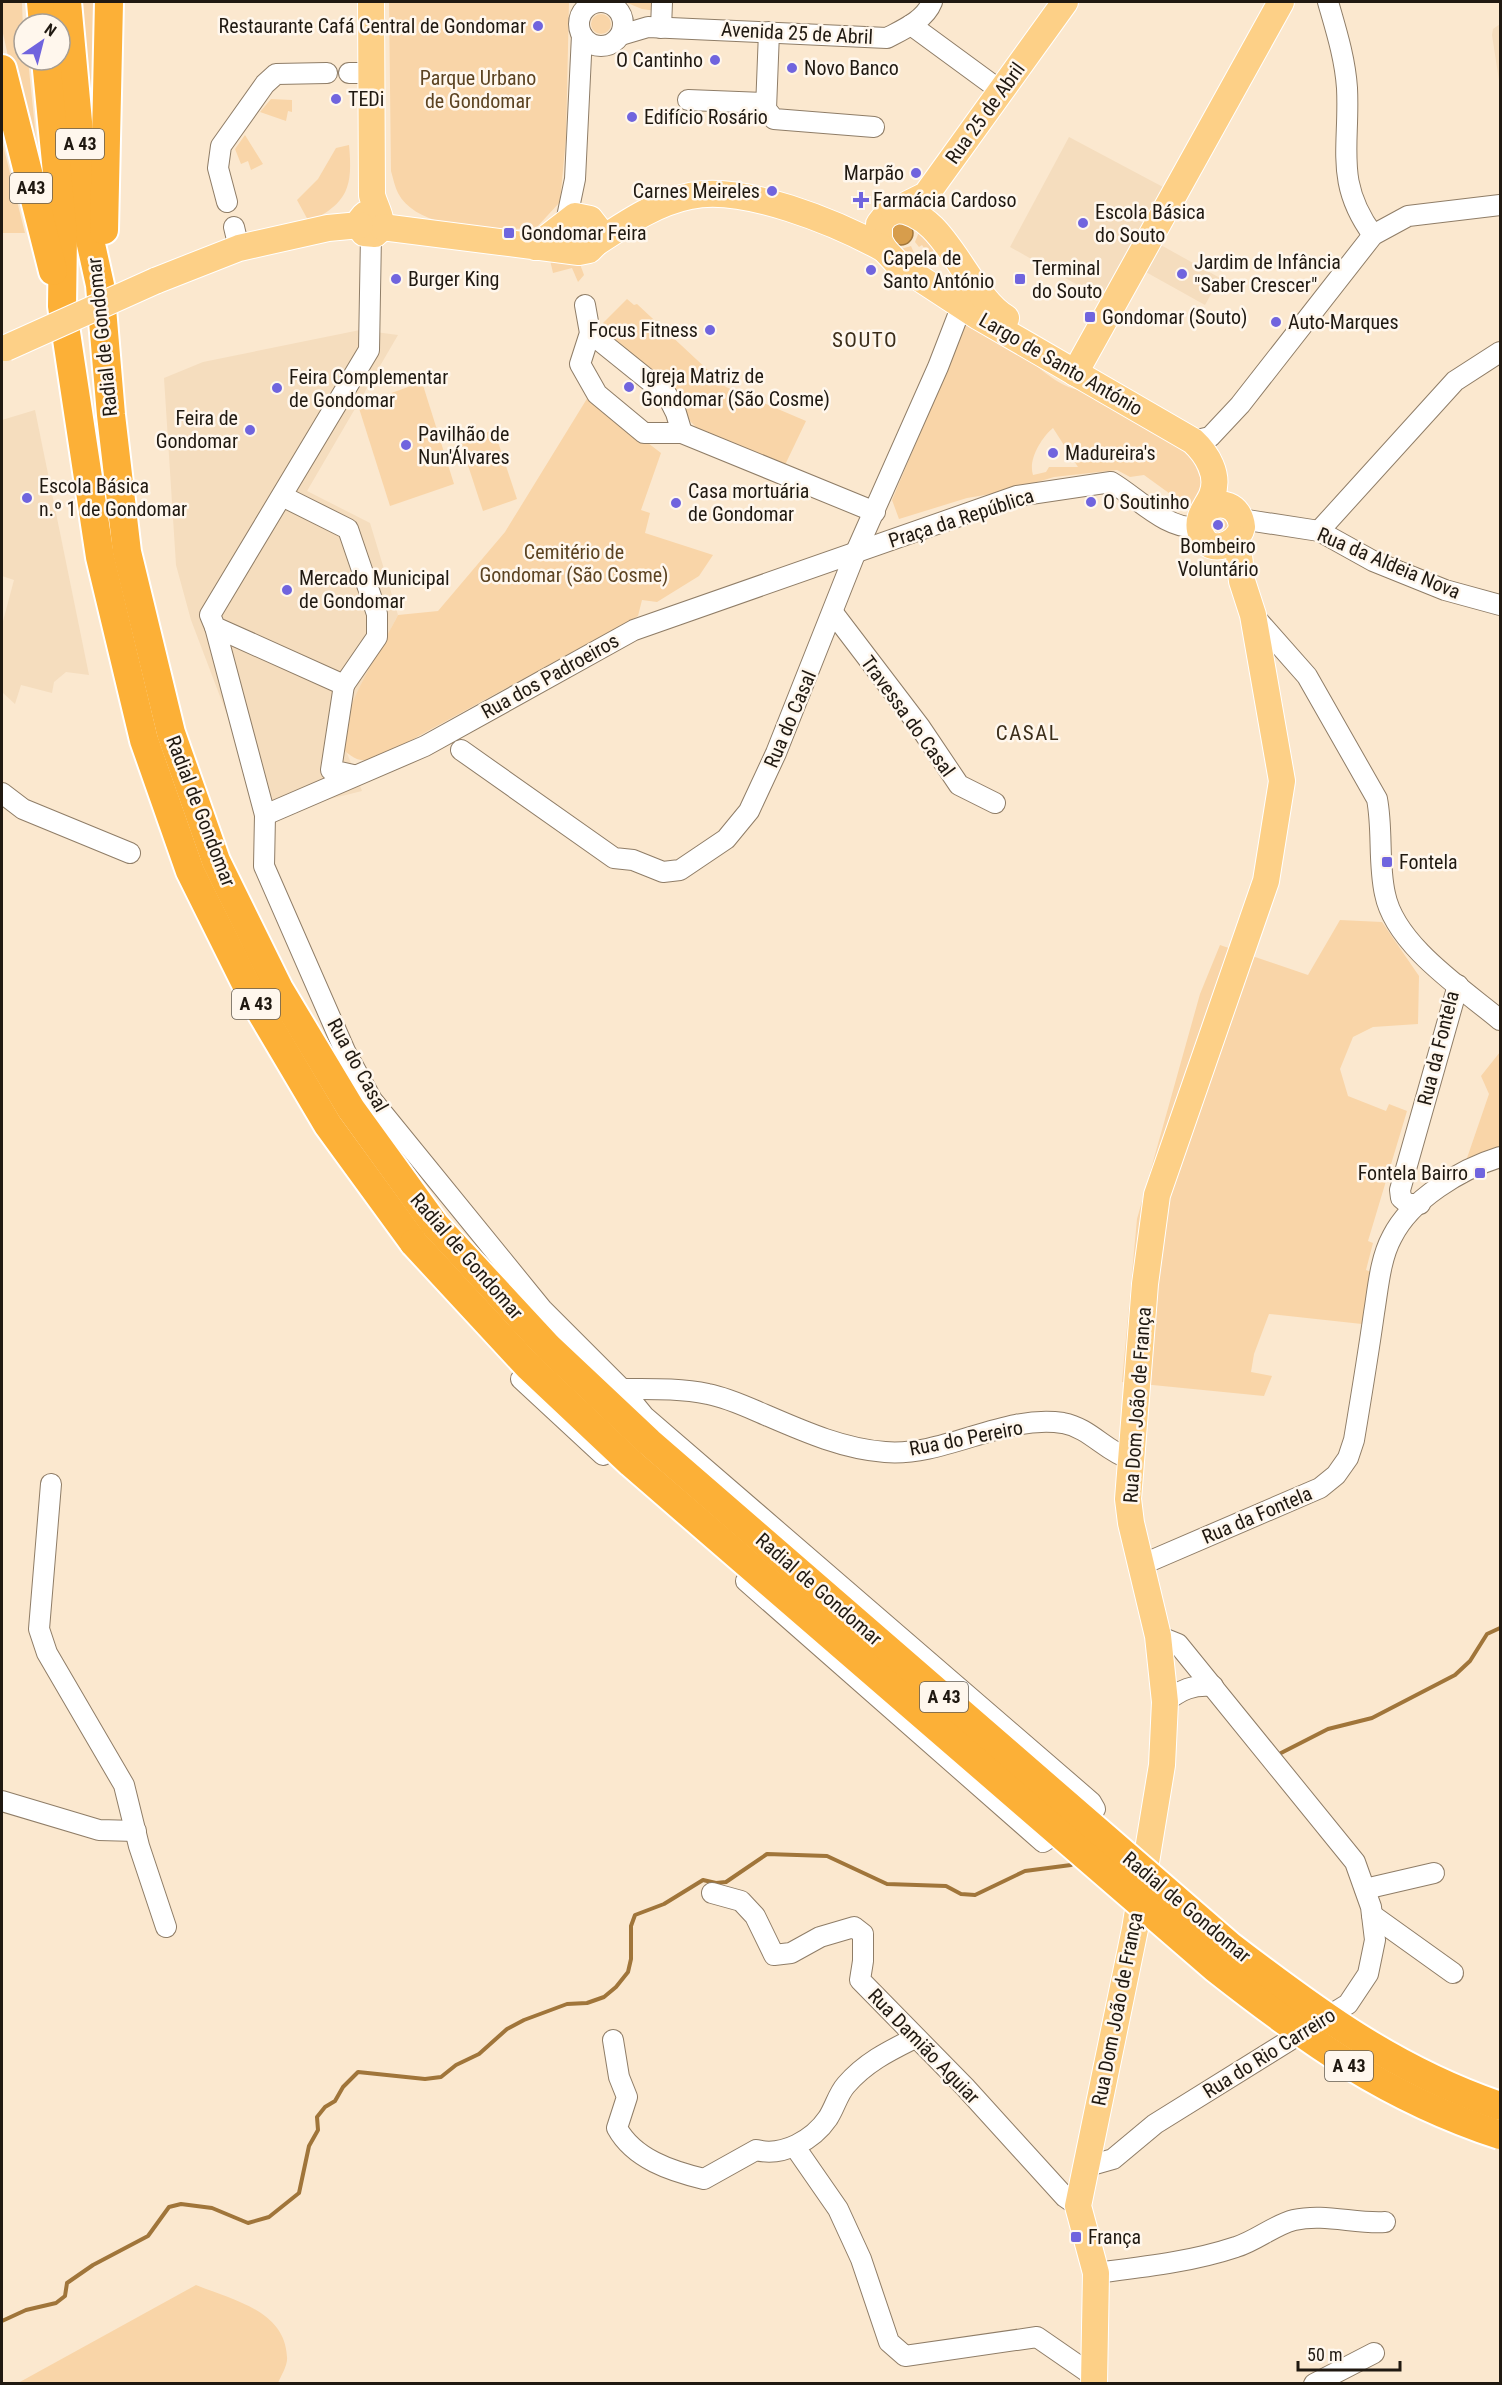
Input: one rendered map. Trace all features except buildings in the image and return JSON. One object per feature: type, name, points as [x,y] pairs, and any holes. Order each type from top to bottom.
[{"type":"highway","name":"Radial de Gondomar","points":[[67,2],[88,231],[100,285],[111,415],[127,552],[171,733],[216,861],[279,989],[425,1234],[649,1442],[1230,1946],[1312,2009],[1362,2042],[1462,2093],[1500,2106]]},
{"type":"highway","points":[[100,285],[109,2]]},
{"type":"highway","name":"A43","points":[[2,69],[62,306]]},
{"type":"highway","name":"Radial de Gondomar","points":[[47,72],[63,234],[62,306],[99,557],[144,741],[190,871],[267,1023],[328,1125],[425,1234],[528,1366],[631,1462],[1215,1968],[1296,2032],[1348,2066],[1452,2119],[1500,2135]]},
{"type":"main road","points":[[371,2],[360,73],[371,218]]},
{"type":"main road","name":"Rua 25 de Abril","points":[[827,221],[859,222],[890,213],[926,195],[1065,2]]},
{"type":"main road","points":[[1078,367],[1281,3]]},
{"type":"main road","points":[[4,349],[155,281],[237,238],[328,228],[371,218],[535,247],[579,230],[632,219],[679,199],[710,194],[746,198],[827,221]]},
{"type":"main road","name":"Largo de Santo António","points":[[890,213],[902,210],[921,217],[938,233],[979,295],[994,310],[1078,367]]},
{"type":"main road","points":[[884,249],[877,231],[890,213]]},
{"type":"main road","name":"Largo de Santo António","points":[[827,221],[884,249],[898,264],[962,305],[1078,367],[1200,427],[1201,439],[1212,470],[1213,492],[1201,519]]},
{"type":"main road","points":[[1201,439],[1221,467],[1223,493],[1231,528]]},
{"type":"main road","points":[[1216,504],[1231,528],[1204,540],[1201,519],[1216,504]]},
{"type":"main road","name":"Rua Dom João de França","points":[[1093,2379],[1096,2273],[1078,2206],[1134,1929],[1162,1765],[1165,1702],[1158,1636],[1131,1523],[1128,1499],[1145,1284],[1156,1195],[1266,881],[1282,781],[1253,615],[1242,581],[1231,528]]},
{"type":"street","points":[[654,27],[662,2]]},
{"type":"street","name":"Avenida 25 de Abril","points":[[601,5],[654,27],[887,38],[911,25],[930,9],[932,2]]},
{"type":"street","points":[[1327,3],[1339,40],[1347,87],[1345,166],[1349,191],[1359,216],[1373,235]]},
{"type":"street","points":[[579,230],[575,179],[576,129],[582,78],[582,35],[579,23],[601,5],[623,28],[582,78]]},
{"type":"street","points":[[911,25],[1001,91]]},
{"type":"street","name":"Avenida 25 de Abril","points":[[614,40],[654,27]]},
{"type":"street","points":[[769,32],[766,110],[774,119],[874,127]]},
{"type":"street","points":[[582,35],[593,45],[614,40]]},
{"type":"street","points":[[227,202],[218,168],[221,146],[265,84],[276,74],[327,73]]},
{"type":"street","points":[[688,100],[766,104]]},
{"type":"street","points":[[1201,439],[1240,405],[1373,235],[1408,216],[1500,205]]},
{"type":"street","points":[[344,685],[215,627],[210,615],[369,350],[371,218]]},
{"type":"street","points":[[585,305],[590,333],[580,364],[597,394],[644,433],[682,433],[874,512]]},
{"type":"street","name":"Rua do Casal","points":[[461,750],[614,858],[633,860],[663,872],[680,870],[726,838],[749,811],[776,753],[834,614],[855,554],[938,367],[962,305]]},
{"type":"street","points":[[590,333],[667,395],[682,433]]},
{"type":"street","points":[[1319,531],[1455,381],[1500,352]]},
{"type":"street","name":"Praça da República","points":[[855,554],[1017,496],[1111,482],[1165,519],[1189,528],[1201,519]]},
{"type":"street","points":[[282,496],[348,529],[377,614],[377,637],[344,685],[331,770],[353,775]]},
{"type":"street","name":"Rua da Aldeia Nova","points":[[1231,528],[1319,531],[1373,561],[1445,590],[1500,605]]},
{"type":"street","name":"Rua dos Padroeiros","points":[[265,815],[353,775],[425,746],[634,630],[855,554]]},
{"type":"street","name":"Travessa do Casal","points":[[834,614],[920,727],[958,785],[995,803]]},
{"type":"street","name":"Rua da Fontela","points":[[1253,615],[1307,676],[1377,799],[1381,820],[1384,894],[1391,915],[1429,961],[1458,985],[1400,1190],[1401,1198],[1407,1204],[1420,1204]]},
{"type":"street","name":"Rua do Casal","points":[[215,627],[265,815],[264,866],[345,1051],[372,1100],[543,1309],[622,1389],[644,1416],[1091,1802],[1095,1809],[1043,1842],[579,1434]]},
{"type":"street","points":[[2,793],[23,809],[130,853]]},
{"type":"street","points":[[1458,985],[1500,1020]]},
{"type":"street","name":"Rua da Fontela","points":[[1142,1565],[1288,1503],[1320,1488],[1336,1475],[1348,1458],[1354,1440],[1385,1256],[1392,1237],[1420,1204],[1460,1174],[1500,1157]]},
{"type":"street","points":[[563,1331],[521,1379],[579,1434],[622,1389]]},
{"type":"street","name":"Rua do Pereiro","points":[[622,1389],[672,1388],[710,1394],[807,1433],[885,1452],[924,1449],[1021,1425],[1062,1423],[1082,1428],[1120,1456],[1130,1460]]},
{"type":"street","points":[[51,1484],[39,1629],[47,1653],[124,1785],[166,1927]]},
{"type":"street","name":"Rua do Rio Carreiro","points":[[1085,2167],[1113,2159],[1180,2108],[1348,2004],[1368,1974],[1376,1940],[1365,1889],[1355,1862],[1178,1644],[1158,1636]]},
{"type":"street","points":[[1165,1702],[1181,1690],[1198,1684],[1213,1686]]},
{"type":"street","points":[[2,1801],[99,1830],[136,1831]]},
{"type":"street","points":[[1365,1889],[1434,1873]]},
{"type":"street","name":"Rua Damião Aguiar","points":[[712,1893],[741,1901],[755,1916],[774,1955],[791,1953],[820,1937],[854,1927],[863,1934],[860,1980],[1006,2131],[1065,2197],[1078,2206]]},
{"type":"street","points":[[1372,1915],[1453,1973]]},
{"type":"street","points":[[613,2040],[619,2077],[627,2097],[617,2128],[625,2143],[657,2164],[704,2179],[756,2150],[766,2152],[795,2146],[828,2118],[845,2086],[872,2060],[915,2038]]},
{"type":"street","points":[[795,2146],[838,2209],[861,2259],[889,2342],[905,2356],[1036,2337],[1093,2379]]},
{"type":"street","points":[[1096,2273],[1179,2262],[1237,2247],[1294,2220],[1332,2218],[1368,2223],[1385,2222]]},
{"type":"street","points":[[1314,2384],[1374,2353]]},
{"type":"shaded area","points":[[1500,24],[1500,87],[1492,35],[1493,29]]},
{"type":"shaded area","name":"Escola Básica do Souto","points":[[1069,137],[1163,187],[1101,298],[1010,247]]},
{"type":"shaded area","points":[[901,221],[909,225],[913,233],[909,241],[901,245],[893,241],[889,233],[893,225]]},
{"type":"shaded area","name":"Jardim de Infância \"Saber Crescer\"","points":[[1159,244],[1220,278],[1205,305],[1144,271]]},
{"type":"shaded area","name":"Mercado Municipal de Gondomar","points":[[360,330],[398,335],[307,491],[370,523],[398,615],[350,708],[341,738],[362,791],[265,815],[191,620],[176,565],[164,378],[203,362]]},
{"type":"shaded area","name":"Escola Básica n.º 1 de Gondomar","points":[[35,410],[89,675],[66,672],[54,682],[52,693],[21,685],[15,704],[2,692],[2,625],[14,580],[2,576],[2,420]]},
{"type":"green space","points":[[2,2],[22,2],[22,12],[12,12],[12,72],[29,72],[38,157],[31,159],[2,29]]},
{"type":"green space","points":[[80,2],[101,2],[92,161]]},
{"type":"green space","name":"Parque Urbano de Gondomar","points":[[389,2],[569,2],[566,138],[560,202],[536,228],[481,228],[440,222],[408,206],[398,193],[391,171]]},
{"type":"green space","points":[[625,2],[656,2],[656,11],[642,9]]},
{"type":"green space","points":[[601,14],[608,17],[611,24],[608,31],[601,34],[594,31],[591,24],[594,17]]},
{"type":"green space","points":[[271,99],[292,100],[292,112],[288,111],[286,121],[260,112]]},
{"type":"green space","points":[[245,135],[263,164],[251,170],[248,161],[241,164],[235,149]]},
{"type":"green space","points":[[2,141],[25,233],[2,233]]},
{"type":"green space","points":[[349,145],[350,172],[345,192],[332,208],[309,222],[297,200],[318,179],[336,148]]},
{"type":"green space","points":[[919,232],[934,250],[930,257],[922,245],[919,247],[915,242]]},
{"type":"green space","points":[[911,246],[914,253],[925,261],[920,265],[901,249]]},
{"type":"green space","points":[[550,260],[580,264],[584,275],[578,282],[572,268],[553,273]]},
{"type":"green space","points":[[627,299],[634,305],[637,304],[726,387],[806,421],[784,467],[703,434],[612,344],[603,323]]},
{"type":"green space","points":[[968,319],[1012,346],[1058,382],[1079,390],[1091,391],[1192,457],[1203,485],[1192,507],[1170,506],[1173,496],[1144,475],[1130,477],[1117,470],[1054,477],[1003,492],[967,498],[899,519],[892,500]],"holes":[[[1053,428],[1078,467],[1049,467],[1046,472],[1033,475],[1034,456],[1044,437]]]},
{"type":"green space","name":"Pavilhão de Nun'Álvares","points":[[422,382],[454,484],[390,506],[358,405]]},
{"type":"green space","name":"Cemitério de Gondomar (São Cosme)","points":[[588,397],[661,453],[641,510],[650,513],[645,533],[713,555],[699,576],[657,602],[642,600],[638,616],[384,755],[371,760],[354,758],[344,749],[343,729],[364,678],[398,615],[438,611],[505,532]]},
{"type":"green space","points":[[494,430],[517,499],[483,511],[460,441]]},
{"type":"green space","points":[[1219,514],[1229,522],[1228,529],[1220,534],[1213,532],[1209,521]]},
{"type":"green space","points":[[1340,920],[1382,922],[1419,976],[1418,1024],[1373,1027],[1353,1037],[1340,1069],[1348,1096],[1386,1111],[1389,1104],[1407,1111],[1368,1241],[1373,1243],[1366,1270],[1371,1272],[1362,1324],[1269,1314],[1254,1354],[1251,1372],[1272,1376],[1264,1396],[1122,1382],[1137,1219],[1200,994],[1220,945],[1308,975]]},
{"type":"green space","points":[[1500,1052],[1500,1151],[1466,1161],[1489,1094],[1481,1076]]},
{"type":"green space","points":[[196,2285],[254,2309],[277,2328],[284,2341],[287,2357],[278,2383],[18,2383]]},
{"type":"waterway","points":[[1281,1753],[1328,1729],[1372,1718],[1455,1675],[1470,1661],[1487,1634],[1500,1628]]},
{"type":"waterway","points":[[2,2321],[26,2310],[56,2303],[65,2296],[67,2283],[93,2265],[148,2236],[169,2207],[181,2204],[212,2208],[248,2223],[269,2217],[299,2193],[309,2146],[318,2130],[317,2117],[325,2107],[335,2101],[343,2087],[358,2072],[425,2079],[441,2077],[456,2065],[479,2054],[507,2029],[524,2020],[567,2004],[587,2003],[604,1997],[628,1972],[631,1959],[631,1926],[635,1915],[664,1904],[703,1880],[716,1883],[726,1882],[767,1854],[827,1856],[887,1884],[946,1886],[961,1894],[975,1895],[1025,1871],[1071,1865]]},
{"type":"place","name":"Restaurante Cafá Central de Gondomar","points":[[538,26]]},
{"type":"place","name":"O Cantinho","points":[[715,60]]},
{"type":"place","name":"Novo Banco","points":[[792,68]]},
{"type":"place","name":"TEDi","points":[[336,99]]},
{"type":"place","name":"Edifício Rosário","points":[[632,117]]},
{"type":"place","name":"Marpão","points":[[916,173]]},
{"type":"place","name":"Carnes Meireles","points":[[772,191]]},
{"type":"place","name":"Farmácia Cardoso","points":[[861,200]]},
{"type":"place","name":"Escola Básica do Souto","points":[[1083,223]]},
{"type":"place","name":"Gondomar Feira","points":[[509,233]]},
{"type":"place","name":"Capela de Santo António","points":[[871,270]]},
{"type":"place","name":"Jardim de Infância \"Saber Crescer\"","points":[[1182,274]]},
{"type":"place","name":"Burger King","points":[[396,279]]},
{"type":"place","name":"Terminal do Souto","points":[[1020,279]]},
{"type":"place","name":"Gondomar (Souto)","points":[[1090,317]]},
{"type":"place","name":"Auto-Marques","points":[[1276,322]]},
{"type":"place","name":"Focus Fitness","points":[[710,330]]},
{"type":"place","name":"Igreja Matriz de Gondomar (São Cosme)","points":[[629,387]]},
{"type":"place","name":"Feira Complementar de Gondomar","points":[[277,388]]},
{"type":"place","name":"Feira de Gondomar","points":[[250,430]]},
{"type":"place","name":"Pavilhão de Nun'Álvares","points":[[406,445]]},
{"type":"place","name":"Madureira's","points":[[1053,453]]},
{"type":"place","name":"Escola Básica n.º 1 de Gondomar","points":[[27,498]]},
{"type":"place","name":"O Soutinho","points":[[1091,502]]},
{"type":"place","name":"Casa mortuária de Gondomar","points":[[676,503]]},
{"type":"place","name":"Bombeiro Voluntário","points":[[1218,525]]},
{"type":"place","name":"Mercado Municipal de Gondomar","points":[[287,590]]},
{"type":"place","name":"Fontela","points":[[1387,862]]},
{"type":"place","name":"Fontela Bairro","points":[[1480,1173]]},
{"type":"place","name":"França","points":[[1076,2237]]},
{"type":"district","name":"SOUTO","points":[[865,340]]},
{"type":"district","name":"CASAL","points":[[1028,733]]}]
